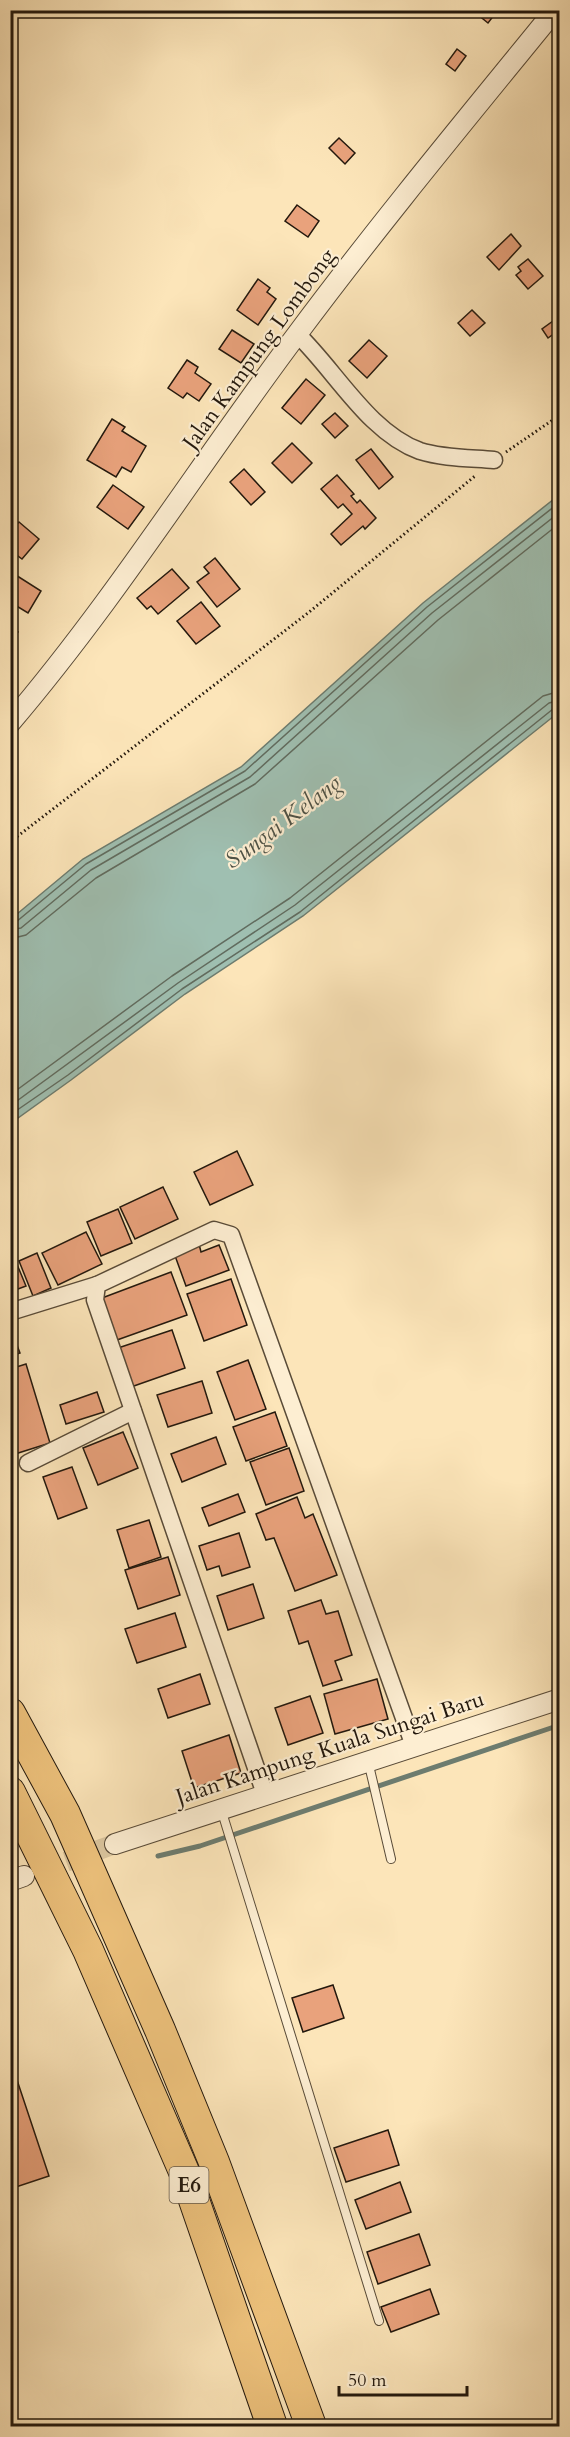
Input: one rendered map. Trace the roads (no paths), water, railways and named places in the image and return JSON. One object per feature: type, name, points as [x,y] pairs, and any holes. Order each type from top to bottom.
[{"type":"highway","name":"E6","points":[[10,1713],[65,1814],[159,2030],[214,2162],[310,2427]]},
{"type":"highway","name":"E6","points":[[10,1792],[88,1950],[185,2174],[272,2427]]},
{"type":"street","name":"Jalan Kampung Lombong","points":[[10,723],[44,683],[126,575],[297,334],[555,10]]},
{"type":"street","points":[[297,334],[317,353],[373,419],[408,446],[423,452],[494,460]]},
{"type":"street","points":[[10,1312],[97,1284],[214,1230],[231,1235],[414,1746]]},
{"type":"street","points":[[97,1284],[95,1300],[265,1794]]},
{"type":"street","points":[[28,1463],[133,1411]]},
{"type":"street","name":"Jalan Kampung Kuala Sungai Baru","points":[[115,1844],[224,1818],[265,1794],[370,1769],[414,1746],[560,1699]]},
{"type":"lane","points":[[370,1769],[391,1859]]},
{"type":"lane","points":[[224,1818],[379,2321]]},
{"type":"water","name":"Sungai Kelang","points":[[559,495],[559,712],[303,916],[185,994],[11,1123],[11,919],[83,859],[241,767],[423,603]]},
{"type":"waterway","points":[[158,1856],[200,1846],[560,1725]]},
{"type":"tunnel","points":[[38,1872],[115,1844]]}]
